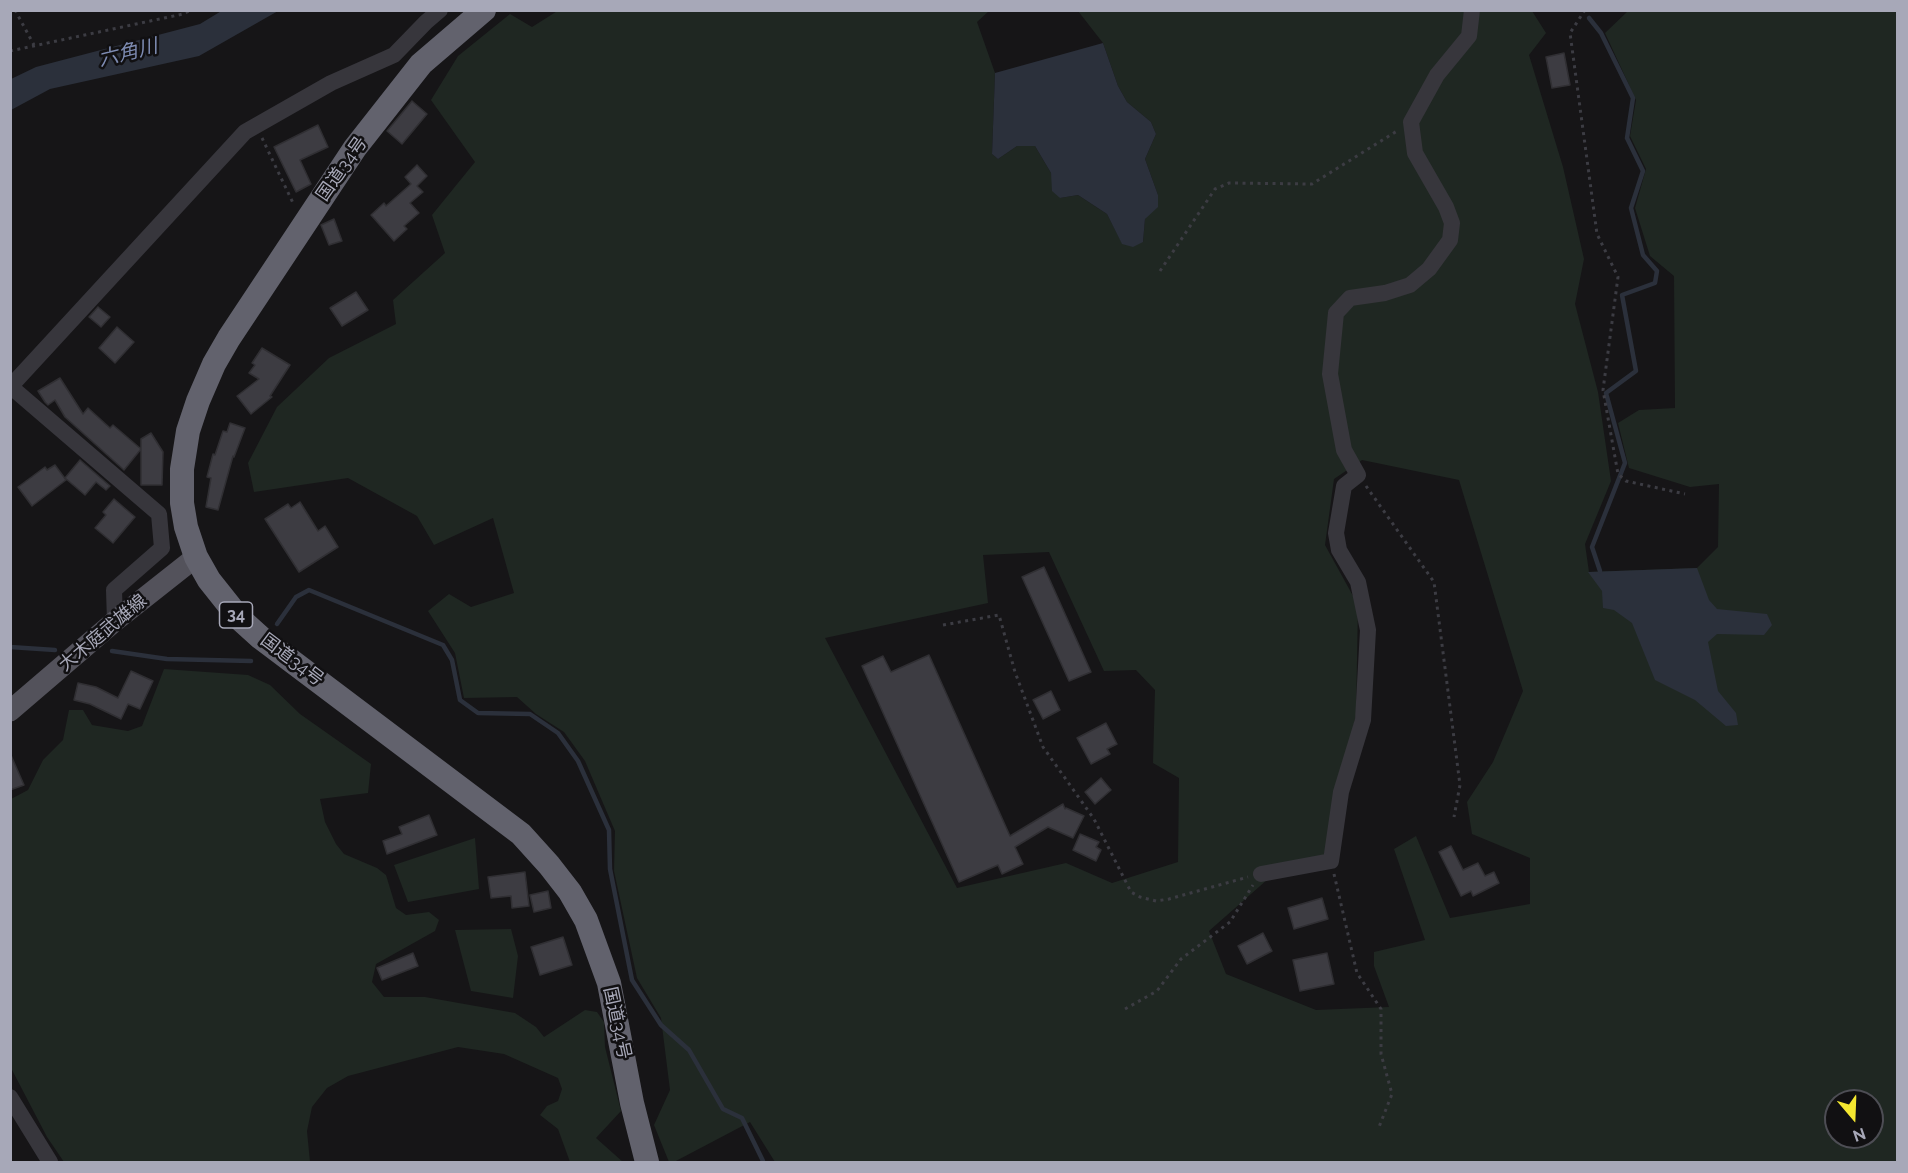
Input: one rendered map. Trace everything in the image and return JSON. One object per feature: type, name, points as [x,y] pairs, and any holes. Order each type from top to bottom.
[{"type":"highway","name":"国道34号","points":[[484,10],[421,64],[356,148],[229,338],[214,364],[188,431],[182,469],[182,503],[186,527],[196,557],[225,602],[247,625],[521,834],[570,892],[586,920],[609,983],[647,1162]]},
{"type":"main road","name":"大木庭武雄線","points":[[10,711],[115,621],[196,557]]},
{"type":"street","points":[[115,621],[114,590],[162,548],[159,514],[11,387],[245,132],[331,83],[394,55],[440,10]]},
{"type":"street","points":[[1261,874],[1331,861],[1341,792],[1363,720],[1368,630],[1358,582],[1339,550],[1336,533],[1344,486],[1358,475],[1344,450],[1329,374],[1336,313],[1350,298],[1385,293],[1410,285],[1429,269],[1450,240],[1452,223],[1446,207],[1415,153],[1411,122],[1437,75],[1468,36],[1472,10]]},
{"type":"street","points":[[10,1097],[50,1162]]},
{"type":"path","points":[[15,10],[34,45]]},
{"type":"path","points":[[10,51],[183,14],[191,10]]},
{"type":"path","points":[[1585,10],[1570,33],[1597,234],[1618,278],[1603,390],[1618,474],[1626,482],[1685,494]]},
{"type":"path","points":[[1160,271],[1215,189],[1229,183],[1312,184],[1411,122]]},
{"type":"path","points":[[256,126],[296,209],[309,217]]},
{"type":"path","points":[[1358,475],[1434,582],[1460,785],[1454,817]]},
{"type":"path","points":[[943,625],[999,615],[1015,672],[1043,747],[1094,819],[1131,892],[1156,901],[1261,874]]},
{"type":"path","points":[[1331,861],[1357,974],[1381,1009],[1381,1054],[1392,1094],[1379,1127]]},
{"type":"path","points":[[1125,1009],[1157,992],[1181,959],[1230,922],[1261,874]]},
{"type":"shaded area","points":[[559,10],[989,11],[977,22],[995,73],[992,154],[998,159],[1017,146],[1035,146],[1051,173],[1060,198],[1078,195],[1107,214],[1122,243],[1143,242],[1145,219],[1158,195],[1145,159],[1156,134],[1151,122],[1127,102],[1118,86],[1103,43],[1078,11],[1532,11],[1546,33],[1529,55],[1563,167],[1584,259],[1575,304],[1598,392],[1611,481],[1585,544],[1589,572],[1697,568],[1718,547],[1719,484],[1690,487],[1629,468],[1618,423],[1639,410],[1675,408],[1674,276],[1650,256],[1635,208],[1646,169],[1630,136],[1636,100],[1605,33],[1628,11],[1897,11],[1897,1162],[775,1162],[750,1122],[674,1162],[669,1162],[654,1125],[670,1090],[661,1018],[637,978],[614,871],[615,831],[585,761],[564,732],[536,714],[517,697],[464,698],[455,653],[428,611],[449,594],[471,607],[514,593],[493,518],[434,545],[417,516],[348,478],[254,492],[248,463],[277,407],[329,358],[396,324],[393,300],[445,253],[432,215],[475,162],[431,100],[458,56],[510,14],[532,27]],"holes":[[[1362,460],[1459,480],[1523,691],[1493,762],[1467,802],[1472,834],[1530,858],[1530,904],[1450,918],[1416,836],[1394,849],[1425,940],[1374,952],[1374,966],[1389,1007],[1316,1010],[1226,974],[1209,931],[1268,879],[1321,869],[1356,715],[1358,605],[1325,545],[1334,479]],[[1049,552],[1104,671],[1136,670],[1155,690],[1153,763],[1179,778],[1178,862],[1112,883],[1066,863],[957,888],[825,638],[988,603],[983,555]]]},
{"type":"shaded area","points":[[164,669],[248,675],[270,685],[300,714],[371,764],[368,793],[320,799],[325,822],[344,854],[377,868],[386,875],[396,908],[406,915],[429,912],[439,920],[435,931],[376,964],[372,982],[384,997],[425,997],[515,1013],[536,1027],[544,1037],[585,1010],[597,1012],[604,1022],[605,1047],[621,1111],[596,1138],[623,1162],[570,1162],[558,1129],[540,1115],[547,1106],[558,1101],[562,1089],[558,1078],[504,1054],[458,1047],[348,1076],[327,1088],[312,1107],[307,1131],[310,1162],[64,1162],[47,1137],[11,1068],[11,799],[28,790],[43,760],[63,740],[69,710],[83,710],[92,725],[128,731],[142,726]]},
{"type":"shaded area","points":[[475,838],[479,889],[408,902],[394,865]]},
{"type":"shaded area","points":[[511,929],[518,956],[513,998],[471,991],[455,930]]},
{"type":"water","name":"六角川","points":[[223,10],[278,11],[199,56],[50,89],[11,110],[11,79],[36,67],[200,24]]},
{"type":"water","points":[[1103,43],[1118,86],[1127,102],[1151,122],[1156,134],[1145,159],[1158,195],[1158,207],[1145,219],[1143,242],[1133,247],[1122,244],[1107,214],[1078,195],[1060,198],[1052,191],[1051,173],[1035,146],[1017,146],[998,159],[992,154],[995,73]]},
{"type":"water","points":[[1697,568],[1709,600],[1717,609],[1767,614],[1772,625],[1764,635],[1717,634],[1708,642],[1718,691],[1736,713],[1738,725],[1726,726],[1695,700],[1655,680],[1632,623],[1614,610],[1603,608],[1602,591],[1588,572]]},
{"type":"building","points":[[1564,53],[1570,85],[1552,88],[1546,57]]},
{"type":"building","points":[[412,101],[427,114],[402,144],[387,131]]},
{"type":"building","points":[[318,125],[328,147],[300,160],[311,184],[296,192],[274,147]]},
{"type":"building","points":[[417,165],[427,176],[417,186],[423,192],[410,203],[419,213],[404,226],[407,229],[394,241],[371,215],[384,203],[386,206],[411,184],[405,177]]},
{"type":"building","points":[[334,219],[342,241],[329,245],[321,225]]},
{"type":"building","points":[[356,292],[368,310],[342,326],[330,308]]},
{"type":"building","points":[[98,307],[110,317],[101,327],[89,317]]},
{"type":"building","points":[[117,327],[134,342],[115,363],[99,348]]},
{"type":"building","points":[[262,348],[290,365],[270,396],[272,397],[251,414],[237,396],[259,379],[249,373],[255,365],[252,363]]},
{"type":"building","points":[[60,378],[83,414],[88,408],[110,428],[113,425],[141,449],[124,470],[65,417],[55,400],[48,405],[45,402],[38,391]]},
{"type":"building","points":[[230,423],[245,428],[233,456],[218,510],[206,507],[211,478],[207,477],[213,454],[215,455],[223,431],[227,432]]},
{"type":"building","points":[[151,433],[163,452],[162,485],[141,485],[141,439]]},
{"type":"building","points":[[80,460],[110,486],[106,490],[96,482],[85,495],[65,478]]},
{"type":"building","points":[[55,465],[66,480],[32,506],[18,487],[45,467],[47,470]]},
{"type":"building","points":[[114,499],[135,517],[113,543],[95,528],[106,515],[103,512]]},
{"type":"building","points":[[300,502],[318,531],[325,526],[338,547],[299,572],[265,519],[288,504],[291,508]]},
{"type":"building","points":[[1044,567],[1091,672],[1069,681],[1022,577]]},
{"type":"building","points":[[929,655],[1010,836],[1063,804],[1065,809],[1084,816],[1073,838],[1048,827],[1015,847],[1023,864],[1002,874],[998,865],[959,882],[862,666],[883,656],[891,672]]},
{"type":"building","points":[[131,671],[153,681],[140,709],[128,704],[121,719],[90,704],[74,700],[78,683],[96,687],[118,698]]},
{"type":"building","points":[[1051,691],[1060,710],[1043,719],[1033,700]]},
{"type":"building","points":[[1106,723],[1117,744],[1107,749],[1110,754],[1091,764],[1077,738]]},
{"type":"building","points":[[10,753],[24,785],[10,790]]},
{"type":"building","points":[[1101,778],[1111,790],[1095,804],[1085,792]]},
{"type":"building","points":[[429,815],[437,835],[387,854],[383,841],[402,834],[399,827]]},
{"type":"building","points":[[1080,834],[1099,842],[1096,847],[1101,850],[1096,861],[1073,850]]},
{"type":"building","points":[[1451,846],[1463,870],[1478,863],[1485,876],[1494,872],[1499,883],[1473,896],[1471,891],[1461,896],[1439,852]]},
{"type":"building","points":[[525,872],[529,906],[512,908],[511,896],[491,898],[488,877]]},
{"type":"building","points":[[548,891],[551,908],[534,912],[530,895]]},
{"type":"building","points":[[1322,898],[1328,919],[1294,929],[1288,908]]},
{"type":"building","points":[[1263,933],[1272,951],[1247,964],[1238,946]]},
{"type":"building","points":[[563,937],[572,965],[540,975],[531,947]]},
{"type":"building","points":[[413,953],[418,966],[382,980],[377,968]]},
{"type":"building","points":[[1327,953],[1334,984],[1300,991],[1293,960]]},
{"type":"waterway","points":[[1589,18],[1601,33],[1633,98],[1627,138],[1643,171],[1631,208],[1643,255],[1657,271],[1655,283],[1622,295],[1636,371],[1606,393],[1625,463],[1592,547],[1600,571]]},
{"type":"waterway","points":[[277,624],[296,597],[309,590],[443,645],[452,660],[460,700],[478,713],[530,714],[558,733],[578,761],[609,830],[610,869],[632,980],[661,1025],[689,1050],[723,1109],[742,1118],[763,1161]]},
{"type":"waterway","points":[[10,647],[55,650]]},
{"type":"waterway","points":[[112,651],[167,659],[251,661]]}]
